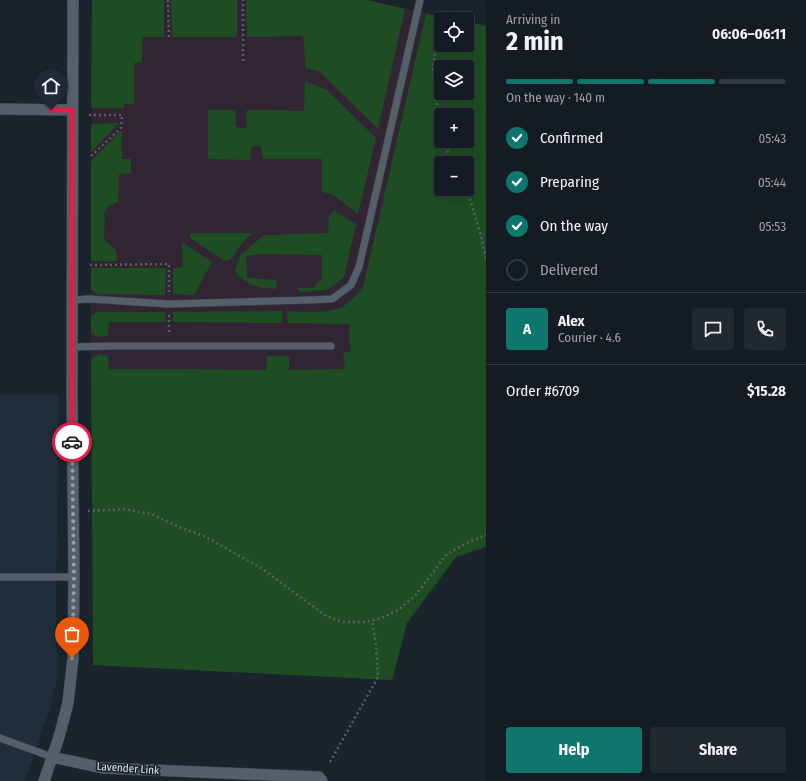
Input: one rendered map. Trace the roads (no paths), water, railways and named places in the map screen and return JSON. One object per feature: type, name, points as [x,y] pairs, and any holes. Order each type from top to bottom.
[{"type":"street","points":[[44,781],[59,737],[68,703],[72,658],[74,577],[72,347],[73,0]]},
{"type":"street","points":[[0,109],[72,110]]},
{"type":"street","name":"Lavender Link","points":[[52,758],[103,768],[231,777],[319,777],[322,781]]},
{"type":"lane","points":[[72,300],[89,299],[169,304],[332,298],[351,285],[358,267],[420,0]]},
{"type":"lane","points":[[72,347],[331,346]]},
{"type":"lane","points":[[0,577],[74,577]]},
{"type":"lane","points":[[0,738],[52,758]]}]
